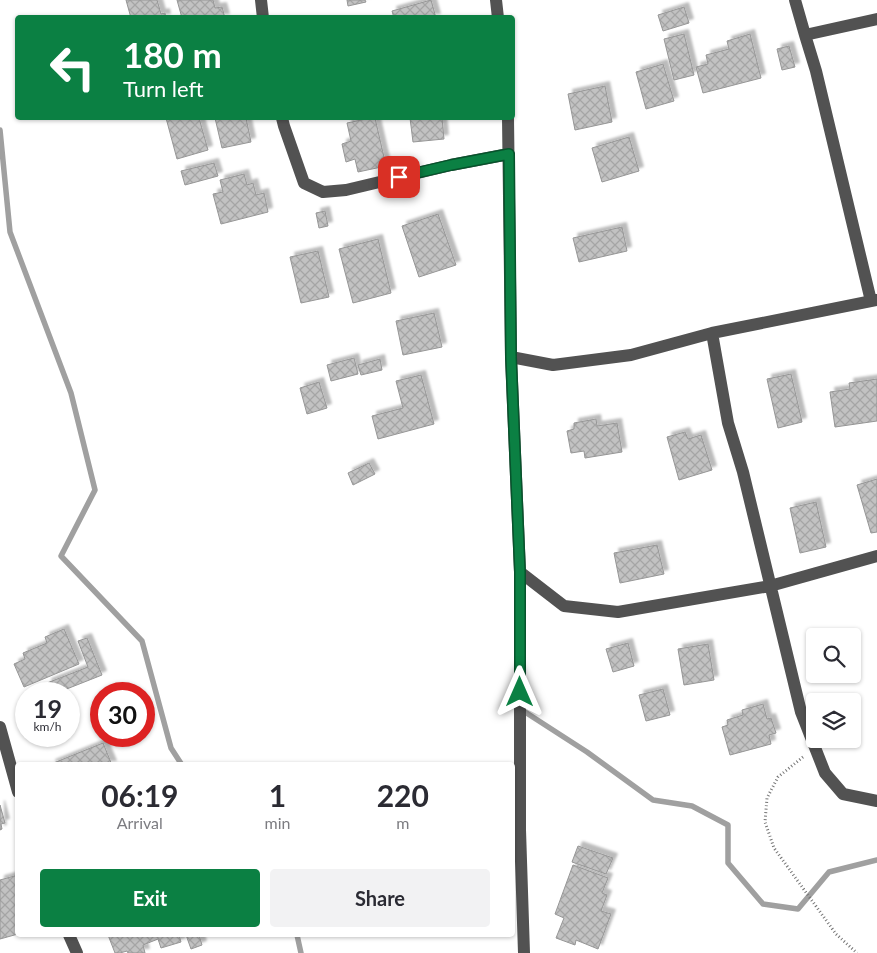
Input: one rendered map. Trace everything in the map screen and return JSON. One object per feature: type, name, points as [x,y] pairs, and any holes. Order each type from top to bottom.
[{"type":"street","points":[[261,0],[263,15]]},
{"type":"street","points":[[496,0],[498,15]]},
{"type":"street","points":[[511,357],[553,365],[631,355],[712,333],[874,301],[796,0]]},
{"type":"street","points":[[804,36],[877,19]]},
{"type":"street","points":[[282,120],[304,183],[323,192],[346,190],[451,165],[509,154]]},
{"type":"street","points":[[508,120],[511,357],[520,572],[520,830],[524,953]]},
{"type":"street","points":[[712,333],[728,423],[743,472],[801,712],[806,724]]},
{"type":"street","points":[[520,572],[564,606],[618,612],[770,586],[877,556]]},
{"type":"street","points":[[0,727],[2,747],[15,784]]},
{"type":"street","points":[[816,748],[825,774],[844,794],[877,801]]},
{"type":"street","points":[[70,937],[77,953]]},
{"type":"path","points":[[816,748],[778,777],[767,798],[765,822],[774,848],[836,934],[856,953]]},
{"type":"building","points":[[126,0],[157,0],[161,14],[165,13],[165,15],[130,15]]},
{"type":"building","points":[[177,0],[213,0],[215,8],[222,7],[224,15],[181,15]]},
{"type":"building","points":[[347,0],[365,0],[366,2],[348,6]]},
{"type":"building","points":[[431,0],[435,15],[393,15],[392,11]]},
{"type":"building","points":[[684,7],[689,23],[663,31],[658,15]]},
{"type":"building","points":[[684,34],[694,75],[674,80],[664,39]]},
{"type":"building","points":[[750,34],[761,78],[703,93],[696,67],[708,64],[706,55],[729,49],[727,41]]},
{"type":"building","points":[[789,46],[795,67],[782,70],[777,49]]},
{"type":"building","points":[[663,64],[674,101],[646,109],[636,72]]},
{"type":"building","points":[[605,86],[612,122],[575,130],[568,94]]},
{"type":"building","points":[[167,120],[200,120],[208,150],[177,159]]},
{"type":"building","points":[[215,120],[246,120],[251,142],[222,148]]},
{"type":"building","points":[[375,120],[386,166],[358,172],[355,159],[346,162],[342,144],[351,141],[347,123]]},
{"type":"building","points":[[410,120],[442,120],[444,139],[413,142]]},
{"type":"building","points":[[629,137],[639,171],[602,182],[592,148]]},
{"type":"building","points":[[214,163],[218,176],[185,185],[181,171]]},
{"type":"building","points":[[244,174],[247,185],[253,183],[256,195],[264,193],[268,212],[221,224],[213,194],[223,192],[220,180]]},
{"type":"building","points":[[325,211],[328,226],[319,228],[316,213]]},
{"type":"building","points":[[438,214],[456,265],[419,277],[402,226]]},
{"type":"building","points":[[622,227],[627,251],[579,262],[573,238]]},
{"type":"building","points":[[378,239],[391,293],[353,303],[339,249]]},
{"type":"building","points":[[318,251],[329,297],[301,303],[290,257]]},
{"type":"building","points":[[434,313],[442,347],[403,355],[396,321]]},
{"type":"building","points":[[354,358],[358,374],[331,381],[327,365]]},
{"type":"building","points":[[380,359],[382,370],[361,375],[358,365]]},
{"type":"building","points":[[791,374],[802,422],[778,428],[767,379]]},
{"type":"building","points":[[421,375],[434,424],[378,439],[372,416],[403,408],[396,381]]},
{"type":"building","points":[[877,379],[877,421],[835,427],[830,392],[850,389],[849,383]]},
{"type":"building","points":[[319,382],[327,408],[307,414],[300,388]]},
{"type":"building","points":[[596,419],[597,426],[617,423],[622,452],[585,458],[584,451],[571,453],[567,431],[574,429],[574,423]]},
{"type":"building","points":[[685,432],[688,439],[701,435],[712,470],[679,480],[667,437]]},
{"type":"building","points":[[369,463],[375,474],[353,485],[348,473]]},
{"type":"building","points":[[877,479],[877,532],[871,533],[857,485]]},
{"type":"building","points":[[816,502],[826,547],[800,553],[790,508]]},
{"type":"building","points":[[657,545],[664,574],[620,583],[614,553]]},
{"type":"building","points":[[64,629],[79,664],[36,682],[22,682],[14,664],[25,659],[23,653],[47,643],[45,637]]},
{"type":"building","points":[[87,638],[102,675],[80,684],[80,682],[50,682],[88,667],[78,641]]},
{"type":"building","points":[[628,643],[634,666],[613,672],[606,649]]},
{"type":"building","points":[[708,644],[714,680],[684,685],[678,649]]},
{"type":"building","points":[[663,689],[670,715],[646,721],[639,695]]},
{"type":"building","points":[[763,704],[767,719],[771,718],[776,733],[769,735],[771,744],[730,755],[722,727],[728,725],[727,720],[743,715],[742,710]]},
{"type":"building","points":[[93,747],[105,747],[111,762],[56,762]]},
{"type":"building","points":[[0,805],[5,823],[1,824],[2,829],[0,830]]},
{"type":"building","points":[[578,846],[613,858],[606,874],[572,862]]},
{"type":"building","points":[[573,865],[608,878],[602,893],[607,895],[601,911],[611,914],[598,949],[576,940],[575,945],[556,938],[564,918],[555,914]]},
{"type":"building","points":[[15,876],[15,935],[0,939],[0,880]]},
{"type":"building","points":[[109,937],[180,937],[181,942],[161,948],[158,939],[143,945],[145,953],[128,953],[127,951],[115,953]]},
{"type":"building","points":[[187,937],[200,937],[202,945],[191,949]]},
{"type":"waterway","points":[[0,130],[10,232],[71,393],[95,490],[61,556],[142,641],[171,748],[180,762]]},
{"type":"waterway","points":[[525,712],[587,752],[653,800],[692,806],[728,825],[728,863],[763,904],[798,909],[829,872],[877,860]]},
{"type":"waterway","points":[[297,937],[301,953]]},
{"type":"route","points":[[399,177],[509,154],[511,357],[520,572],[520,692]]}]
